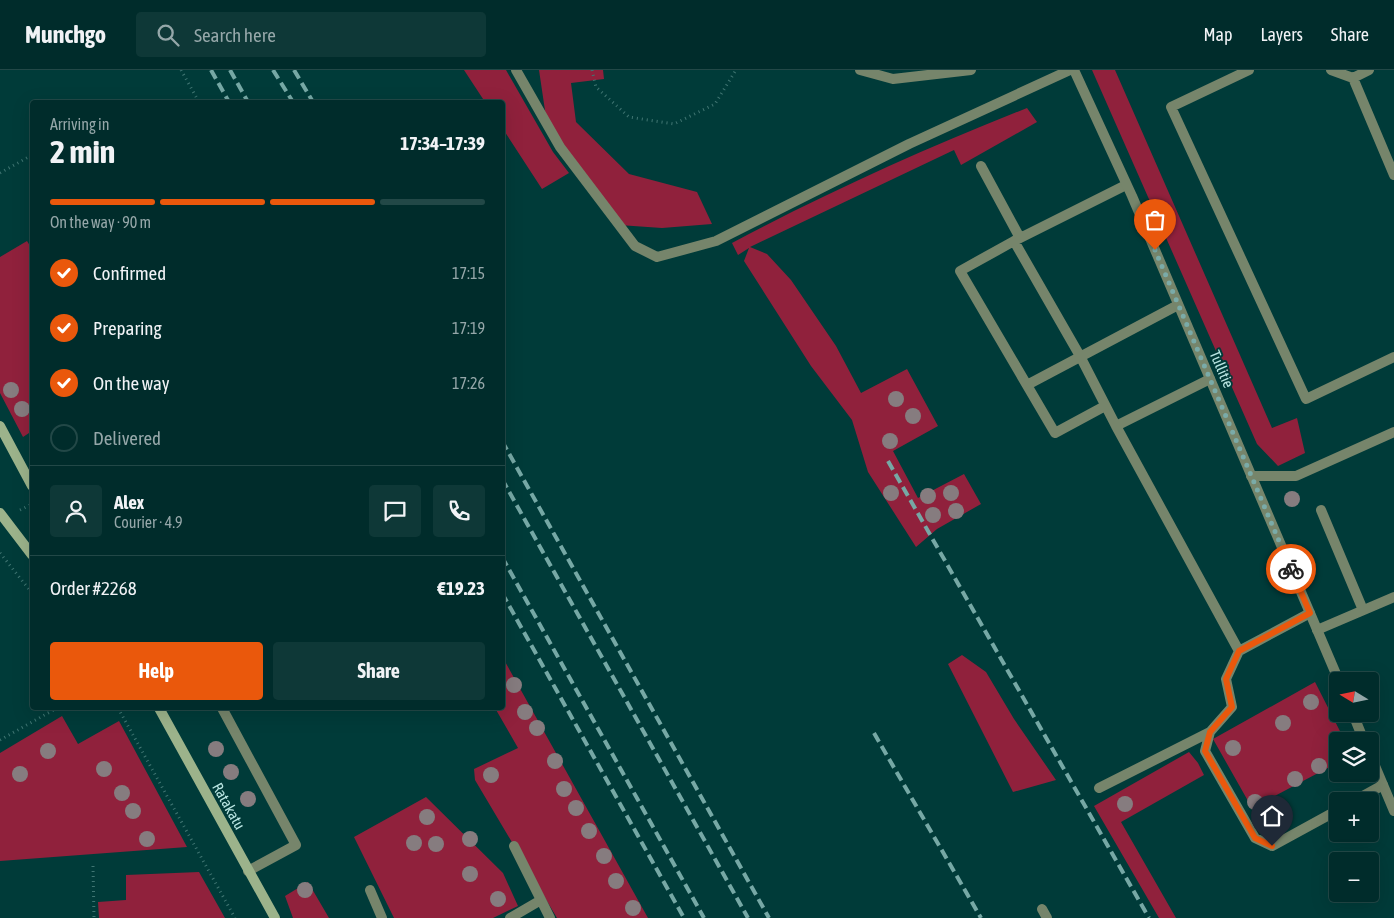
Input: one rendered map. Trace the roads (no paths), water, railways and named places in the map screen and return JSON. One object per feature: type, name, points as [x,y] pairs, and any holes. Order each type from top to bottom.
[{"type":"main road","points":[[0,426],[30,482]]},
{"type":"main road","points":[[0,513],[30,552]]},
{"type":"main road","name":"Ratakatu","points":[[160,710],[275,918]]},
{"type":"street","points":[[516,70],[560,147],[635,246],[658,257],[716,241],[910,144],[1070,70]]},
{"type":"street","points":[[860,70],[893,79],[970,70]]},
{"type":"street","name":"Tullitie","points":[[1074,70],[1178,305],[1335,672]]},
{"type":"street","points":[[1249,70],[1171,107],[1306,399],[1394,357]]},
{"type":"street","points":[[1331,70],[1353,78],[1369,70]]},
{"type":"street","points":[[1353,78],[1394,175]]},
{"type":"street","points":[[981,166],[1017,240],[1105,406],[1239,651]]},
{"type":"street","points":[[1105,406],[1055,434],[960,270],[1126,186]]},
{"type":"street","points":[[1028,385],[1178,305]]},
{"type":"street","points":[[1116,426],[1210,379]]},
{"type":"street","points":[[1251,476],[1296,476],[1394,432]]},
{"type":"street","points":[[1321,510],[1363,610]]},
{"type":"street","points":[[1317,630],[1394,597]]},
{"type":"street","points":[[1099,788],[1210,732],[1232,707],[1226,679],[1239,651],[1310,613]]},
{"type":"street","points":[[223,710],[296,845],[248,871]]},
{"type":"street","points":[[1210,732],[1205,751],[1255,838],[1272,846],[1329,815]]},
{"type":"street","points":[[1379,775],[1394,811]]},
{"type":"street","points":[[1370,792],[1383,785]]},
{"type":"street","points":[[514,846],[550,918]]},
{"type":"street","points":[[370,890],[382,918]]},
{"type":"street","points":[[510,918],[541,900]]},
{"type":"railway","points":[[211,70],[228,100]]},
{"type":"railway","points":[[230,70],[247,100]]},
{"type":"railway","points":[[273,70],[292,100]]},
{"type":"railway","points":[[294,70],[312,100]]},
{"type":"railway","points":[[505,446],[769,918]]},
{"type":"railway","points":[[888,461],[1149,918]]},
{"type":"railway","points":[[505,484],[748,918]]},
{"type":"railway","points":[[505,562],[704,918]]},
{"type":"railway","points":[[505,598],[684,918]]},
{"type":"railway","points":[[874,733],[981,918]]}]
